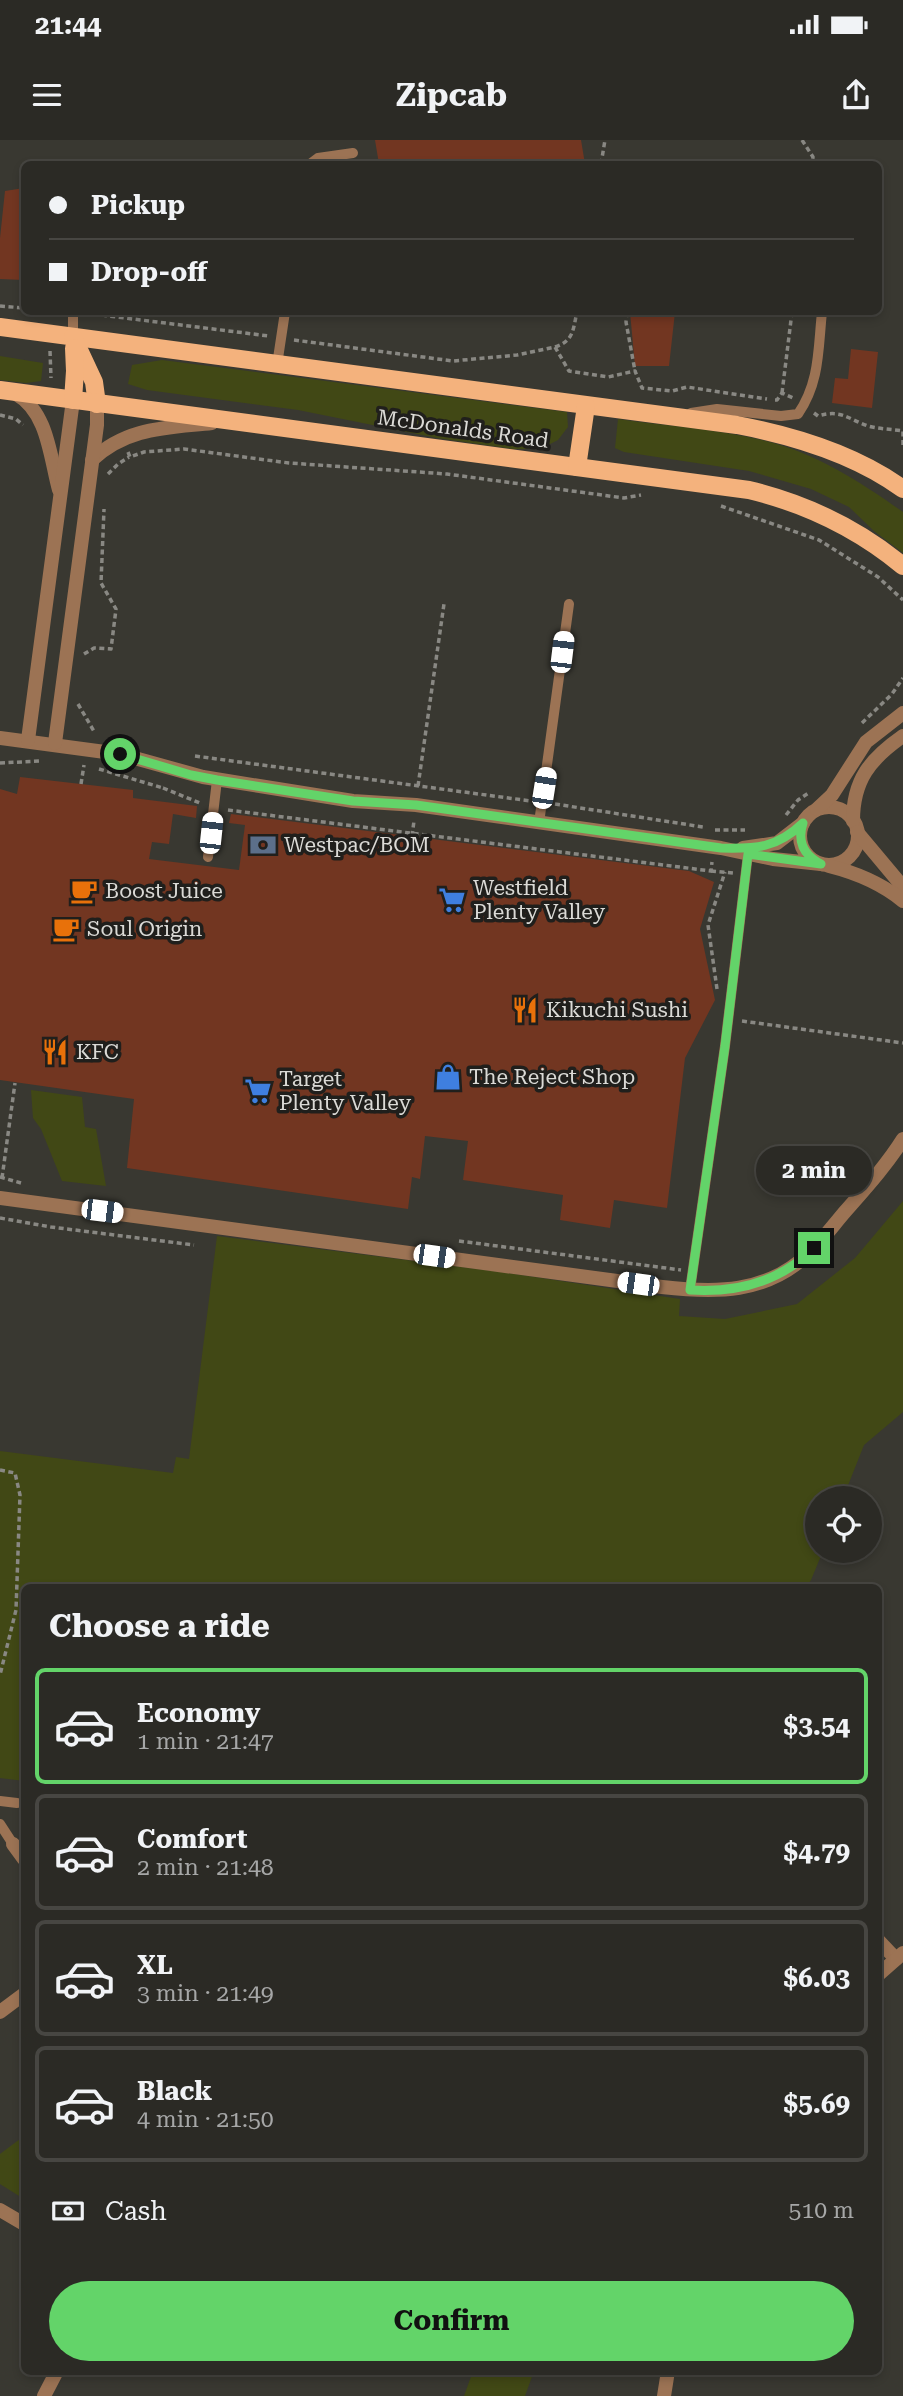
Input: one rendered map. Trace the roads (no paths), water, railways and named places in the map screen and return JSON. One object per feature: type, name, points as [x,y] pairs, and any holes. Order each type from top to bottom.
[{"type":"main road","name":"McDonalds Road","points":[[0,327],[737,425],[800,439],[863,466],[903,489]]},
{"type":"main road","points":[[73,337],[74,400]]},
{"type":"main road","points":[[73,337],[94,382],[97,404]]},
{"type":"main road","name":"McDonalds Road","points":[[6,391],[736,488],[779,497],[813,510],[861,534],[903,566]]},
{"type":"main road","points":[[578,467],[586,406]]},
{"type":"street","points":[[6,391],[31,404],[41,422],[61,498]]},
{"type":"street","points":[[28,740],[74,400]]},
{"type":"street","points":[[55,743],[97,404]]},
{"type":"street","points":[[92,460],[122,438],[157,430],[231,421]]},
{"type":"street","points":[[718,847],[772,845],[789,836],[832,795],[866,742],[903,713]]},
{"type":"street","points":[[0,738],[55,743],[120,754],[217,780],[353,801],[416,805],[718,847],[748,854],[836,864],[847,858],[857,844],[855,793],[861,777],[876,758],[903,736]]},
{"type":"street","points":[[903,887],[845,812],[834,808],[821,809],[807,819],[801,844],[808,856],[822,864],[863,876],[903,901]]},
{"type":"street","points":[[0,1198],[690,1290],[727,1291],[744,1288],[793,1266],[814,1248],[862,1193],[903,1139]]},
{"type":"street","points":[[13,1844],[21,1855]]},
{"type":"street","points":[[882,1943],[900,1956],[882,1972]]},
{"type":"street","points":[[0,2012],[21,1996]]},
{"type":"street","points":[[0,2210],[21,2222]]},
{"type":"street","points":[[44,2396],[55,2375]]},
{"type":"street","points":[[664,2396],[667,2375]]},
{"type":"lane","points":[[314,161],[318,158],[353,153]]},
{"type":"lane","points":[[73,315],[73,337]]},
{"type":"lane","points":[[277,365],[285,315]]},
{"type":"lane","points":[[670,417],[717,409],[781,416],[798,414],[814,383],[822,315]]},
{"type":"lane","points":[[539,823],[569,604]]},
{"type":"lane","points":[[208,858],[217,780]]},
{"type":"lane","points":[[690,1290],[748,854]]},
{"type":"lane","points":[[0,1801],[17,1803]]},
{"type":"lane","points":[[0,1824],[13,1844]]},
{"type":"place","name":"Westpac/BOM","points":[[263,845]]},
{"type":"place","name":"Boost Juice","points":[[84,891]]},
{"type":"place","name":"Westfield Plenty Valley","points":[[452,900]]},
{"type":"place","name":"Soul Origin","points":[[66,929]]},
{"type":"place","name":"Kikuchi Sushi","points":[[525,1010]]},
{"type":"place","name":"KFC","points":[[55,1052]]},
{"type":"place","name":"The Reject Shop","points":[[448,1077]]},
{"type":"place","name":"Target Plenty Valley","points":[[258,1091]]}]
